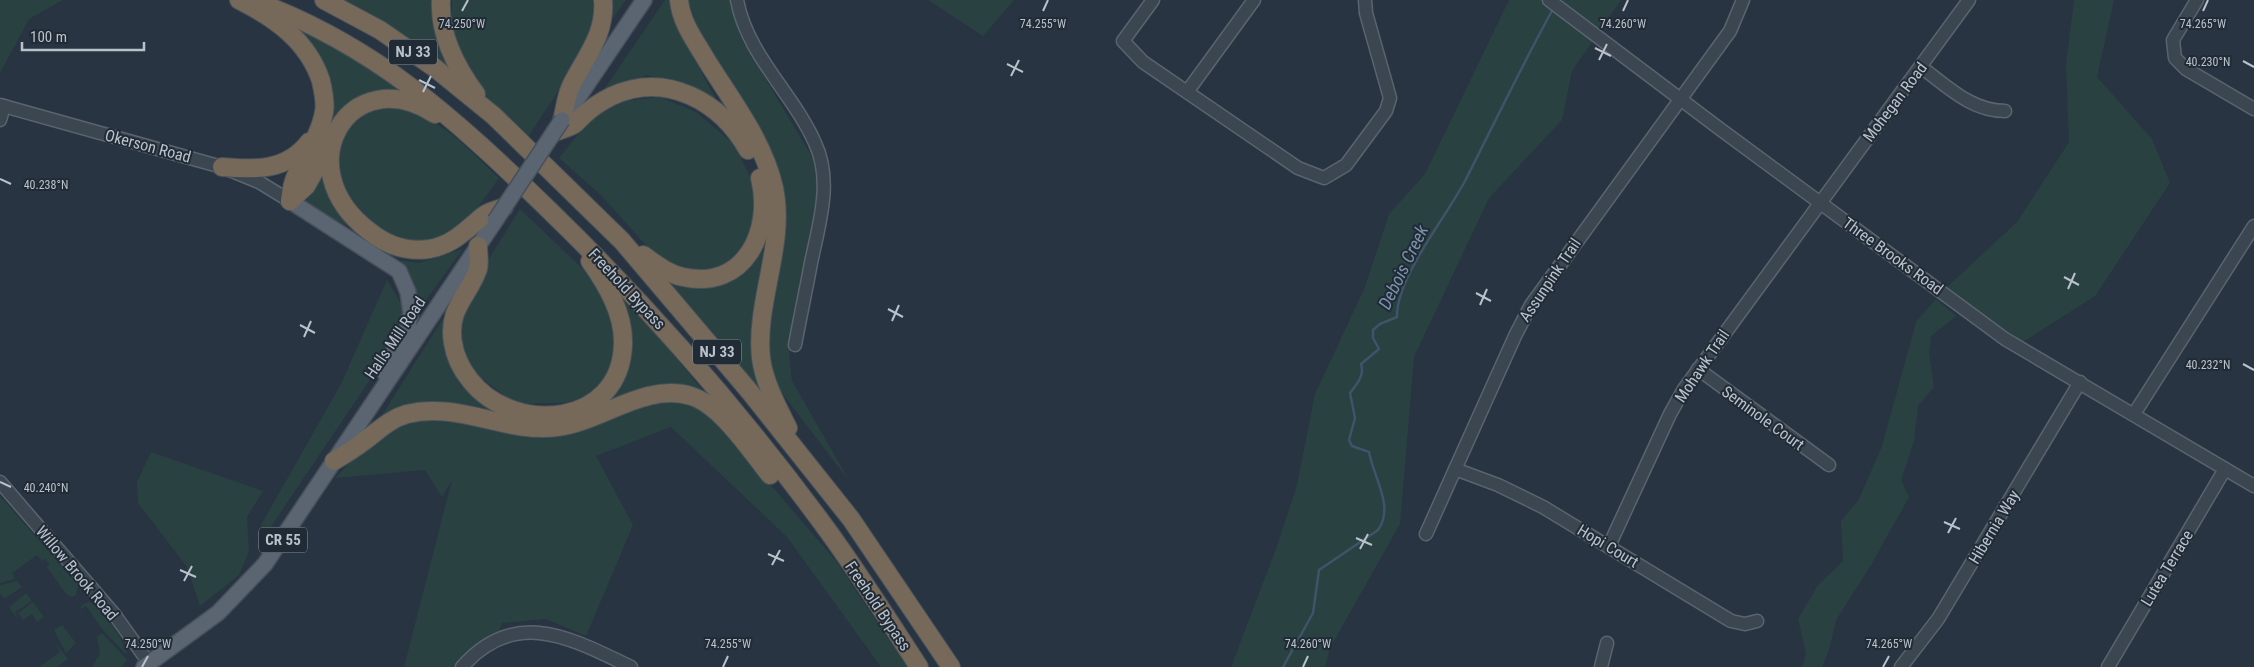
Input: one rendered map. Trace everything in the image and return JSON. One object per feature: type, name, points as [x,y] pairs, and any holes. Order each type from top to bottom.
[{"type":"highway","points":[[239,0],[265,13],[288,31],[306,50],[316,68],[323,89],[325,111],[319,130],[294,179],[290,201]]},
{"type":"highway","name":"Freehold Bypass","points":[[252,0],[295,16],[353,46],[424,95],[498,160],[564,224],[671,336],[721,394],[828,532],[919,667]]},
{"type":"highway","name":"Freehold Bypass","points":[[324,0],[380,30],[408,49],[494,116],[622,241],[681,308],[809,466],[873,550],[951,667]]},
{"type":"highway","points":[[441,0],[442,24],[451,52],[464,77],[494,116]]},
{"type":"highway","points":[[563,126],[570,87],[588,58],[600,31],[604,10],[603,0]]},
{"type":"highway","points":[[679,0],[687,28],[757,142],[769,167],[777,212],[776,233],[761,328],[761,359],[767,382],[809,466]]},
{"type":"highway","points":[[563,126],[599,103],[626,90],[651,87],[675,90],[700,100],[724,117],[737,132],[754,160],[763,196],[762,227],[750,252],[732,269],[705,279],[684,278],[664,270],[622,241]]},
{"type":"highway","points":[[290,201],[306,186],[338,128],[353,112],[364,105],[383,99],[403,100],[427,109],[498,160]]},
{"type":"highway","points":[[338,128],[328,157],[333,186],[351,216],[382,240],[402,248],[431,248],[460,237],[495,214]]},
{"type":"highway","points":[[222,167],[260,169],[283,164],[304,148],[319,130]]},
{"type":"highway","points":[[478,246],[478,268],[453,320],[452,343],[466,375],[484,394],[506,408],[530,415],[566,414],[585,407],[607,388],[617,370],[623,344],[620,321],[609,291],[564,224]]},
{"type":"highway","points":[[334,461],[396,418],[416,413],[446,412],[529,427],[554,428],[580,423],[651,395],[671,392],[692,396],[710,405],[723,419],[876,601]]},
{"type":"main road","name":"Halls Mill Road","points":[[148,666],[218,613],[243,589],[276,549],[478,246],[495,214],[563,126],[644,0]]},
{"type":"main road","points":[[290,201],[399,271],[408,292],[411,313],[407,330],[391,356],[384,386]]},
{"type":"street","points":[[737,0],[747,34],[808,129],[819,152],[823,170],[822,210],[795,345]]},
{"type":"street","points":[[1153,0],[1123,41],[1143,62],[1298,168],[1324,178],[1346,165],[1386,111],[1390,98],[1366,13],[1365,0]]},
{"type":"street","points":[[1187,92],[1254,0]]},
{"type":"street","name":"Three Brooks Road","points":[[1549,0],[2005,339],[2254,486]]},
{"type":"street","name":"Assunpink Trail","points":[[1426,534],[1515,336],[1531,305],[1730,31],[1744,0]]},
{"type":"street","name":"Mohegan Road","points":[[1820,202],[1922,67],[1969,0]]},
{"type":"street","points":[[2198,0],[2173,40],[2175,58],[2186,69],[2254,109]]},
{"type":"street","points":[[1922,67],[1974,106],[1990,111],[2005,111]]},
{"type":"street","points":[[0,120],[2,106]]},
{"type":"street","name":"Okerson Road","points":[[2,106],[222,167],[259,182],[290,201]]},
{"type":"street","name":"Mohawk Trail","points":[[1609,546],[1670,414],[1698,369],[1820,202]]},
{"type":"street","points":[[2134,414],[2254,226]]},
{"type":"street","name":"Seminole Court","points":[[1698,369],[1830,465]]},
{"type":"street","name":"Hibernia Way","points":[[1901,667],[1938,619],[2080,382]]},
{"type":"street","name":"Hopi Court","points":[[1456,469],[1520,495],[1609,546],[1731,621],[1745,624],[1756,621]]},
{"type":"street","name":"Lutea Terrace","points":[[2108,667],[2226,469]]},
{"type":"street","name":"Willow Brook Road","points":[[0,482],[114,614],[148,666]]},
{"type":"street","points":[[462,667],[479,651],[494,642],[531,632],[568,638],[631,667]]},
{"type":"street","points":[[1601,667],[1607,643]]},
{"type":"green space","points":[[0,0],[63,0],[29,19],[0,73]]},
{"type":"green space","points":[[339,0],[434,0],[434,18],[448,67],[394,30]]},
{"type":"green space","points":[[452,0],[593,0],[594,22],[568,76],[528,137],[482,96],[452,37]]},
{"type":"green space","points":[[603,0],[626,0],[609,24]]},
{"type":"green space","points":[[665,0],[669,0],[678,29],[718,103],[680,83],[646,75],[601,94]]},
{"type":"green space","points":[[687,0],[731,0],[740,36],[821,172],[789,353],[792,381],[850,482],[775,384],[768,348],[783,204],[768,143],[707,52]]},
{"type":"green space","points":[[928,0],[1014,0],[983,36]]},
{"type":"green space","points":[[1509,0],[1621,0],[1572,71],[1562,120],[1489,198],[1414,357],[1400,524],[1330,648],[1325,667],[1231,667],[1277,546],[1297,485],[1315,394],[1365,287],[1389,214],[1425,174]]},
{"type":"green space","points":[[2074,0],[2114,0],[2097,77],[2152,139],[2170,183],[2095,296],[2023,342],[1946,288],[2017,222],[2069,142],[2066,64]]},
{"type":"green space","points":[[283,17],[359,57],[409,93],[370,95],[330,123],[332,101],[320,57]]},
{"type":"green space","points":[[660,97],[696,112],[734,144],[755,187],[753,236],[731,264],[709,274],[662,263],[601,195],[559,158],[589,121],[623,101]]},
{"type":"green space","points":[[393,105],[425,117],[438,125],[463,144],[499,178],[467,222],[451,234],[426,244],[387,237],[362,221],[333,170],[339,137],[367,112]]},
{"type":"green space","points":[[321,179],[352,228],[304,204]]},
{"type":"green space","points":[[520,209],[582,268],[589,268],[612,320],[617,348],[616,362],[609,379],[588,402],[516,404],[464,365],[460,305]]},
{"type":"green space","points":[[768,246],[753,352],[758,387],[660,277],[706,289],[747,268]]},
{"type":"green space","points":[[463,249],[415,315],[400,260],[419,263]]},
{"type":"green space","points":[[387,280],[406,312],[396,341],[268,531],[261,525],[341,384]]},
{"type":"green space","points":[[619,289],[709,398],[659,385],[601,408],[626,324]]},
{"type":"green space","points":[[1936,299],[1956,316],[1931,336],[1929,353],[1934,387],[1918,406],[1914,441],[1901,480],[1909,497],[1871,565],[1836,620],[1829,650],[1822,667],[1802,667],[1806,654],[1798,619],[1818,585],[1843,561],[1841,521],[1859,499],[1882,446],[1916,322]]},
{"type":"green space","points":[[449,309],[447,355],[461,386],[506,419],[379,420]]},
{"type":"green space","points":[[684,400],[708,412],[836,561],[907,667],[881,667],[787,537],[671,427],[596,456],[633,525],[586,636],[546,619],[502,623],[494,642],[463,667],[404,667],[452,480],[442,497],[425,470],[335,478],[370,442],[417,419],[578,429],[577,434],[647,401]]},
{"type":"green space","points":[[151,452],[263,491],[247,517],[249,551],[239,575],[200,606],[187,567],[138,503],[137,482]]},
{"type":"green space","points":[[0,496],[78,585],[76,595],[71,597],[66,594],[47,567],[50,565],[45,559],[42,561],[37,555],[12,573],[15,579],[0,583]]},
{"type":"green space","points":[[17,581],[22,587],[4,599],[0,593],[0,585]]},
{"type":"green space","points":[[26,593],[32,601],[15,612],[18,619],[9,607]]},
{"type":"green space","points":[[33,602],[44,617],[37,622],[32,614],[23,620],[18,613]]},
{"type":"green space","points":[[89,602],[100,611],[112,626],[126,649],[127,655],[103,630],[86,606],[79,610],[83,604]]},
{"type":"green space","points":[[62,625],[76,643],[66,653],[54,630]]},
{"type":"green space","points":[[102,633],[127,660],[122,667],[92,667],[100,654],[97,636]]},
{"type":"green space","points":[[54,641],[68,659],[57,667],[39,667],[60,652]]},
{"type":"waterway","name":"Debois Creek","points":[[1283,667],[1313,613],[1319,570],[1378,530],[1383,521],[1384,502],[1369,452],[1352,446],[1349,440],[1355,418],[1350,393],[1361,376],[1361,364],[1379,349],[1373,338],[1373,330],[1380,324],[1397,317],[1399,301],[1414,265],[1458,194],[1553,9]]}]
